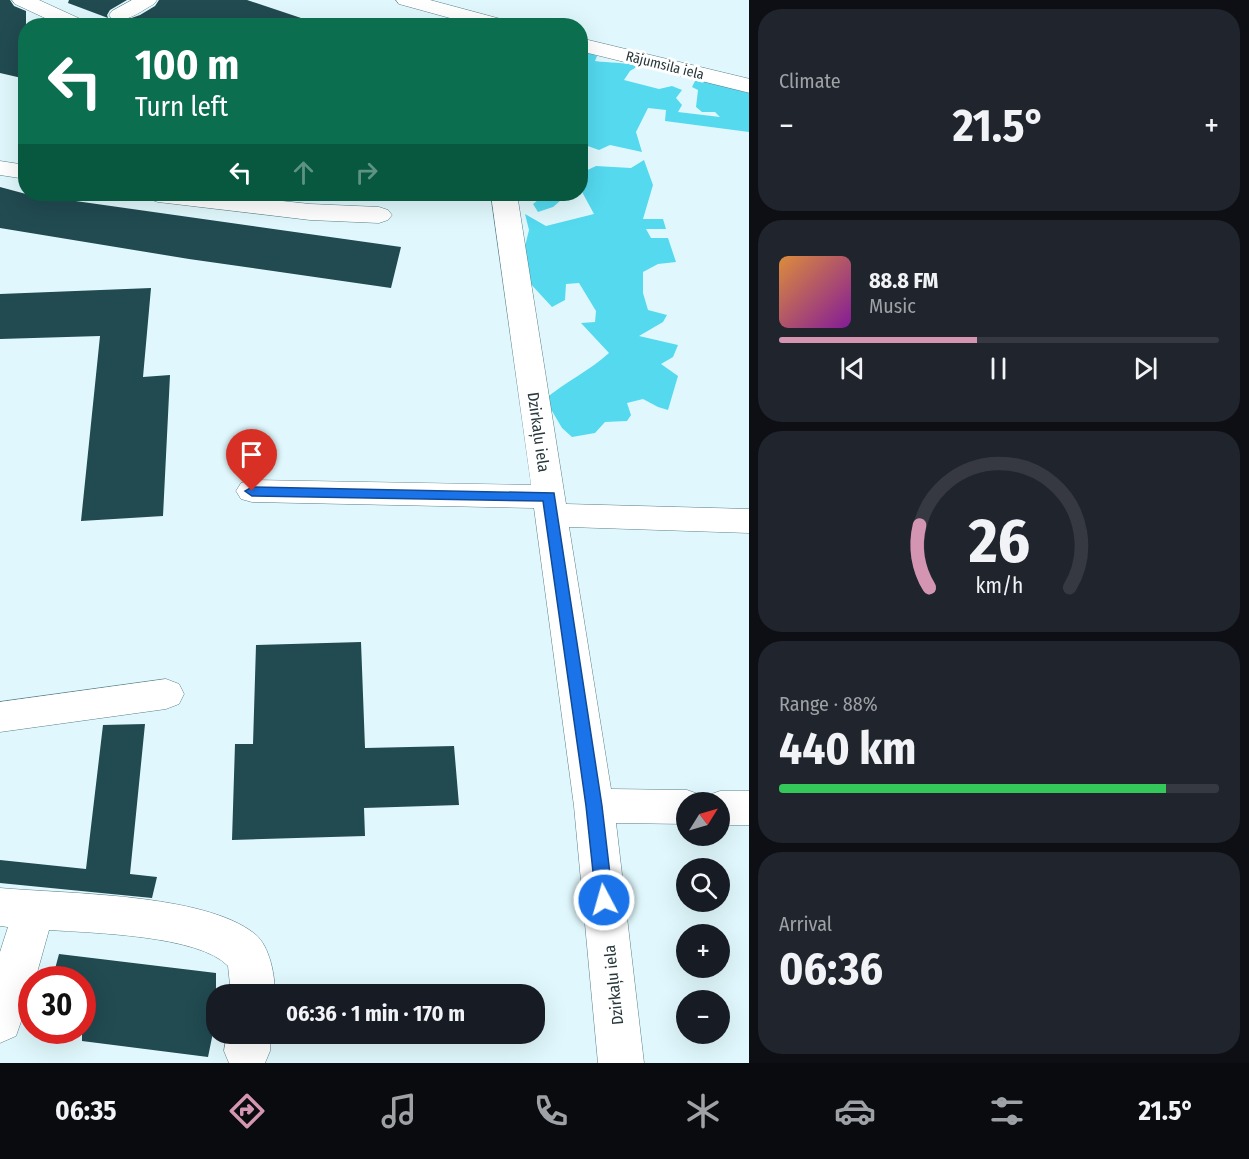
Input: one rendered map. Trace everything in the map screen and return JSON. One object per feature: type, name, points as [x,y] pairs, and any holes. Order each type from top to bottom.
[{"type":"street","points":[[22,0],[62,18]]},
{"type":"street","points":[[119,15],[147,0]]},
{"type":"street","points":[[406,0],[478,15]]},
{"type":"street","name":"Rājumsila iela","points":[[588,46],[749,86]]},
{"type":"street","points":[[0,168],[18,171]]},
{"type":"street","points":[[217,201],[310,212],[379,215]]},
{"type":"street","name":"Dzirkaļu iela","points":[[505,201],[594,806],[621,1063]]},
{"type":"street","points":[[252,491],[550,506],[749,521]]},
{"type":"street","points":[[0,717],[166,694]]},
{"type":"street","points":[[594,806],[676,807]]},
{"type":"street","points":[[730,808],[749,808]]},
{"type":"street","points":[[0,1021],[17,909],[130,918],[200,929],[240,949],[254,978],[254,984]]},
{"type":"shaded area","points":[[588,52],[597,56],[595,61],[638,66],[630,71],[624,80],[659,89],[672,86],[682,90],[676,98],[682,105],[678,112],[720,117],[715,112],[702,112],[696,107],[698,90],[692,87],[695,81],[705,79],[749,92],[749,132],[665,121],[666,110],[648,108],[636,132],[642,152],[610,145],[599,150],[588,146]]},
{"type":"shaded area","points":[[644,160],[653,185],[643,219],[663,219],[666,229],[646,229],[651,238],[668,238],[676,262],[658,264],[643,272],[643,293],[648,310],[667,315],[663,322],[639,336],[678,345],[673,357],[661,364],[678,376],[668,410],[643,399],[627,403],[631,415],[627,421],[605,422],[595,433],[572,437],[562,428],[545,399],[609,353],[581,323],[595,322],[596,311],[579,283],[566,284],[565,300],[552,307],[528,281],[524,250],[529,230],[525,214],[546,226],[594,214],[587,201],[588,170],[596,166],[631,168]]},
{"type":"shaded area","points":[[537,201],[560,201],[553,207],[538,212],[533,204]]},
{"type":"building","points":[[0,0],[10,0],[14,6],[26,11],[26,18],[18,18],[18,77],[0,73]]},
{"type":"building","points":[[69,0],[127,0],[110,10],[108,18],[68,3]]},
{"type":"building","points":[[159,0],[247,0],[301,18],[131,18],[155,6]]},
{"type":"building","points":[[0,187],[18,192],[18,201],[76,201],[401,247],[391,288],[189,259],[0,228]]},
{"type":"building","points":[[151,288],[143,377],[170,375],[163,516],[81,521],[100,336],[0,339],[0,294]]},
{"type":"building","points":[[361,642],[365,748],[454,746],[459,805],[364,808],[365,836],[232,840],[235,744],[253,744],[256,645]]},
{"type":"building","points":[[145,724],[130,874],[157,877],[152,898],[0,883],[0,860],[86,869],[103,725]]},
{"type":"building","points":[[59,954],[216,973],[216,984],[206,984],[206,1044],[211,1044],[208,1057],[96,1043],[96,966],[56,966]]},
{"type":"route","points":[[252,491],[549,497],[594,806],[604,900]]}]
